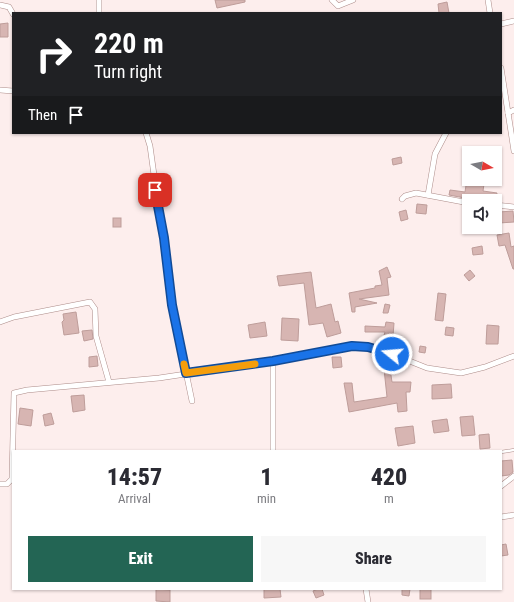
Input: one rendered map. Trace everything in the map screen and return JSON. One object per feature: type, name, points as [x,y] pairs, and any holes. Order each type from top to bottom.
[{"type":"street","points":[[99,0],[99,12]]},
{"type":"street","points":[[332,0],[338,6],[353,0]]},
{"type":"street","points":[[488,0],[490,12]]},
{"type":"street","points":[[0,5],[9,7],[12,12]]},
{"type":"street","points":[[502,24],[514,21]]},
{"type":"street","points":[[502,81],[514,150]]},
{"type":"street","points":[[0,90],[12,90]]},
{"type":"street","points":[[508,113],[514,110]]},
{"type":"street","points":[[146,134],[150,146],[172,305],[192,401]]},
{"type":"street","points":[[428,195],[435,154],[445,134]]},
{"type":"street","points":[[402,199],[405,196],[416,193],[462,202]]},
{"type":"street","points":[[502,206],[514,207]]},
{"type":"street","points":[[0,322],[14,317],[90,302],[95,309],[96,336],[109,382]]},
{"type":"street","points":[[13,450],[14,393],[27,390],[159,378],[273,361],[352,346],[368,347],[392,354],[427,368],[461,373],[485,367],[514,356]]},
{"type":"street","points":[[273,361],[273,450]]},
{"type":"street","points":[[502,485],[514,476]]},
{"type":"street","points":[[0,484],[7,484],[12,479]]},
{"type":"street","points":[[502,517],[514,515]]},
{"type":"street","points":[[366,590],[368,602]]},
{"type":"lane","points":[[502,452],[514,450]]},
{"type":"building","points":[[215,0],[245,0],[245,2],[217,8]]},
{"type":"building","points":[[447,2],[449,12],[439,12],[438,4]]},
{"type":"building","points":[[8,23],[8,37],[0,37],[0,24]]},
{"type":"building","points":[[401,157],[402,163],[393,165],[392,159]]},
{"type":"building","points":[[466,186],[484,186],[483,191],[497,193],[462,194],[462,197],[449,195],[450,190],[465,192]]},
{"type":"building","points":[[417,204],[427,205],[426,214],[416,213]]},
{"type":"building","points":[[406,210],[408,219],[401,221],[399,212]]},
{"type":"building","points":[[513,211],[514,222],[502,223],[502,212]]},
{"type":"building","points":[[113,218],[121,218],[121,227],[113,227]]},
{"type":"building","points":[[509,233],[511,247],[514,246],[514,269],[505,245],[499,246],[497,235]]},
{"type":"building","points":[[482,246],[483,254],[473,255],[472,248]]},
{"type":"building","points":[[387,267],[391,277],[387,278],[389,295],[359,299],[377,303],[355,307],[355,312],[352,312],[349,293],[375,288],[375,286],[382,285],[379,271]]},
{"type":"building","points":[[470,270],[475,276],[469,281],[464,275]]},
{"type":"building","points":[[311,272],[316,308],[331,304],[335,322],[338,321],[341,333],[327,337],[323,323],[309,325],[304,283],[279,286],[277,276]]},
{"type":"building","points":[[438,293],[446,294],[443,321],[435,320]]},
{"type":"building","points":[[385,304],[390,305],[388,313],[383,313]]},
{"type":"building","points":[[76,312],[79,333],[64,335],[62,322],[64,320],[63,314]]},
{"type":"building","points":[[282,318],[299,319],[298,341],[281,340]]},
{"type":"building","points":[[265,322],[267,336],[250,338],[248,325]]},
{"type":"building","points":[[386,322],[394,323],[393,336],[384,335],[385,332],[365,332],[365,326],[385,327]]},
{"type":"building","points":[[487,325],[499,326],[498,344],[486,344]]},
{"type":"building","points":[[446,327],[454,328],[453,336],[445,335]]},
{"type":"building","points":[[92,330],[93,339],[84,341],[82,331]]},
{"type":"building","points":[[420,346],[426,347],[425,353],[419,352]]},
{"type":"building","points":[[97,356],[98,366],[89,367],[89,357]]},
{"type":"building","points":[[332,357],[341,357],[342,367],[333,368]]},
{"type":"building","points":[[384,369],[390,369],[392,382],[411,382],[410,392],[406,392],[407,411],[398,412],[397,403],[349,412],[344,383],[352,383],[354,402],[387,397]]},
{"type":"building","points":[[451,384],[452,398],[432,399],[432,385]]},
{"type":"building","points":[[84,395],[85,410],[73,412],[71,396]]},
{"type":"building","points":[[20,408],[33,410],[31,426],[18,424]]},
{"type":"building","points":[[51,413],[54,424],[45,426],[43,415]]},
{"type":"building","points":[[473,416],[475,435],[462,436],[460,417]]},
{"type":"building","points":[[447,419],[449,431],[434,433],[432,421]]},
{"type":"building","points":[[413,426],[415,443],[398,446],[395,428]]},
{"type":"building","points":[[489,434],[490,448],[480,449],[479,435]]},
{"type":"building","points":[[512,460],[513,472],[509,475],[502,476],[502,461]]},
{"type":"building","points":[[506,544],[508,555],[502,556],[502,545]]},
{"type":"building","points":[[156,590],[170,590],[170,602],[156,601]]},
{"type":"building","points":[[264,590],[280,590],[281,597],[264,598]]},
{"type":"building","points":[[322,590],[324,595],[316,598],[313,591]]},
{"type":"building","points":[[402,590],[410,590],[409,596],[402,595]]},
{"type":"building","points":[[420,590],[431,590],[431,599],[420,599]]},
{"type":"slow traffic","points":[[184,364],[186,373],[255,364]]},
{"type":"route","points":[[155,190],[164,238],[172,305],[186,373],[273,361],[352,346],[368,347],[392,354]]}]
